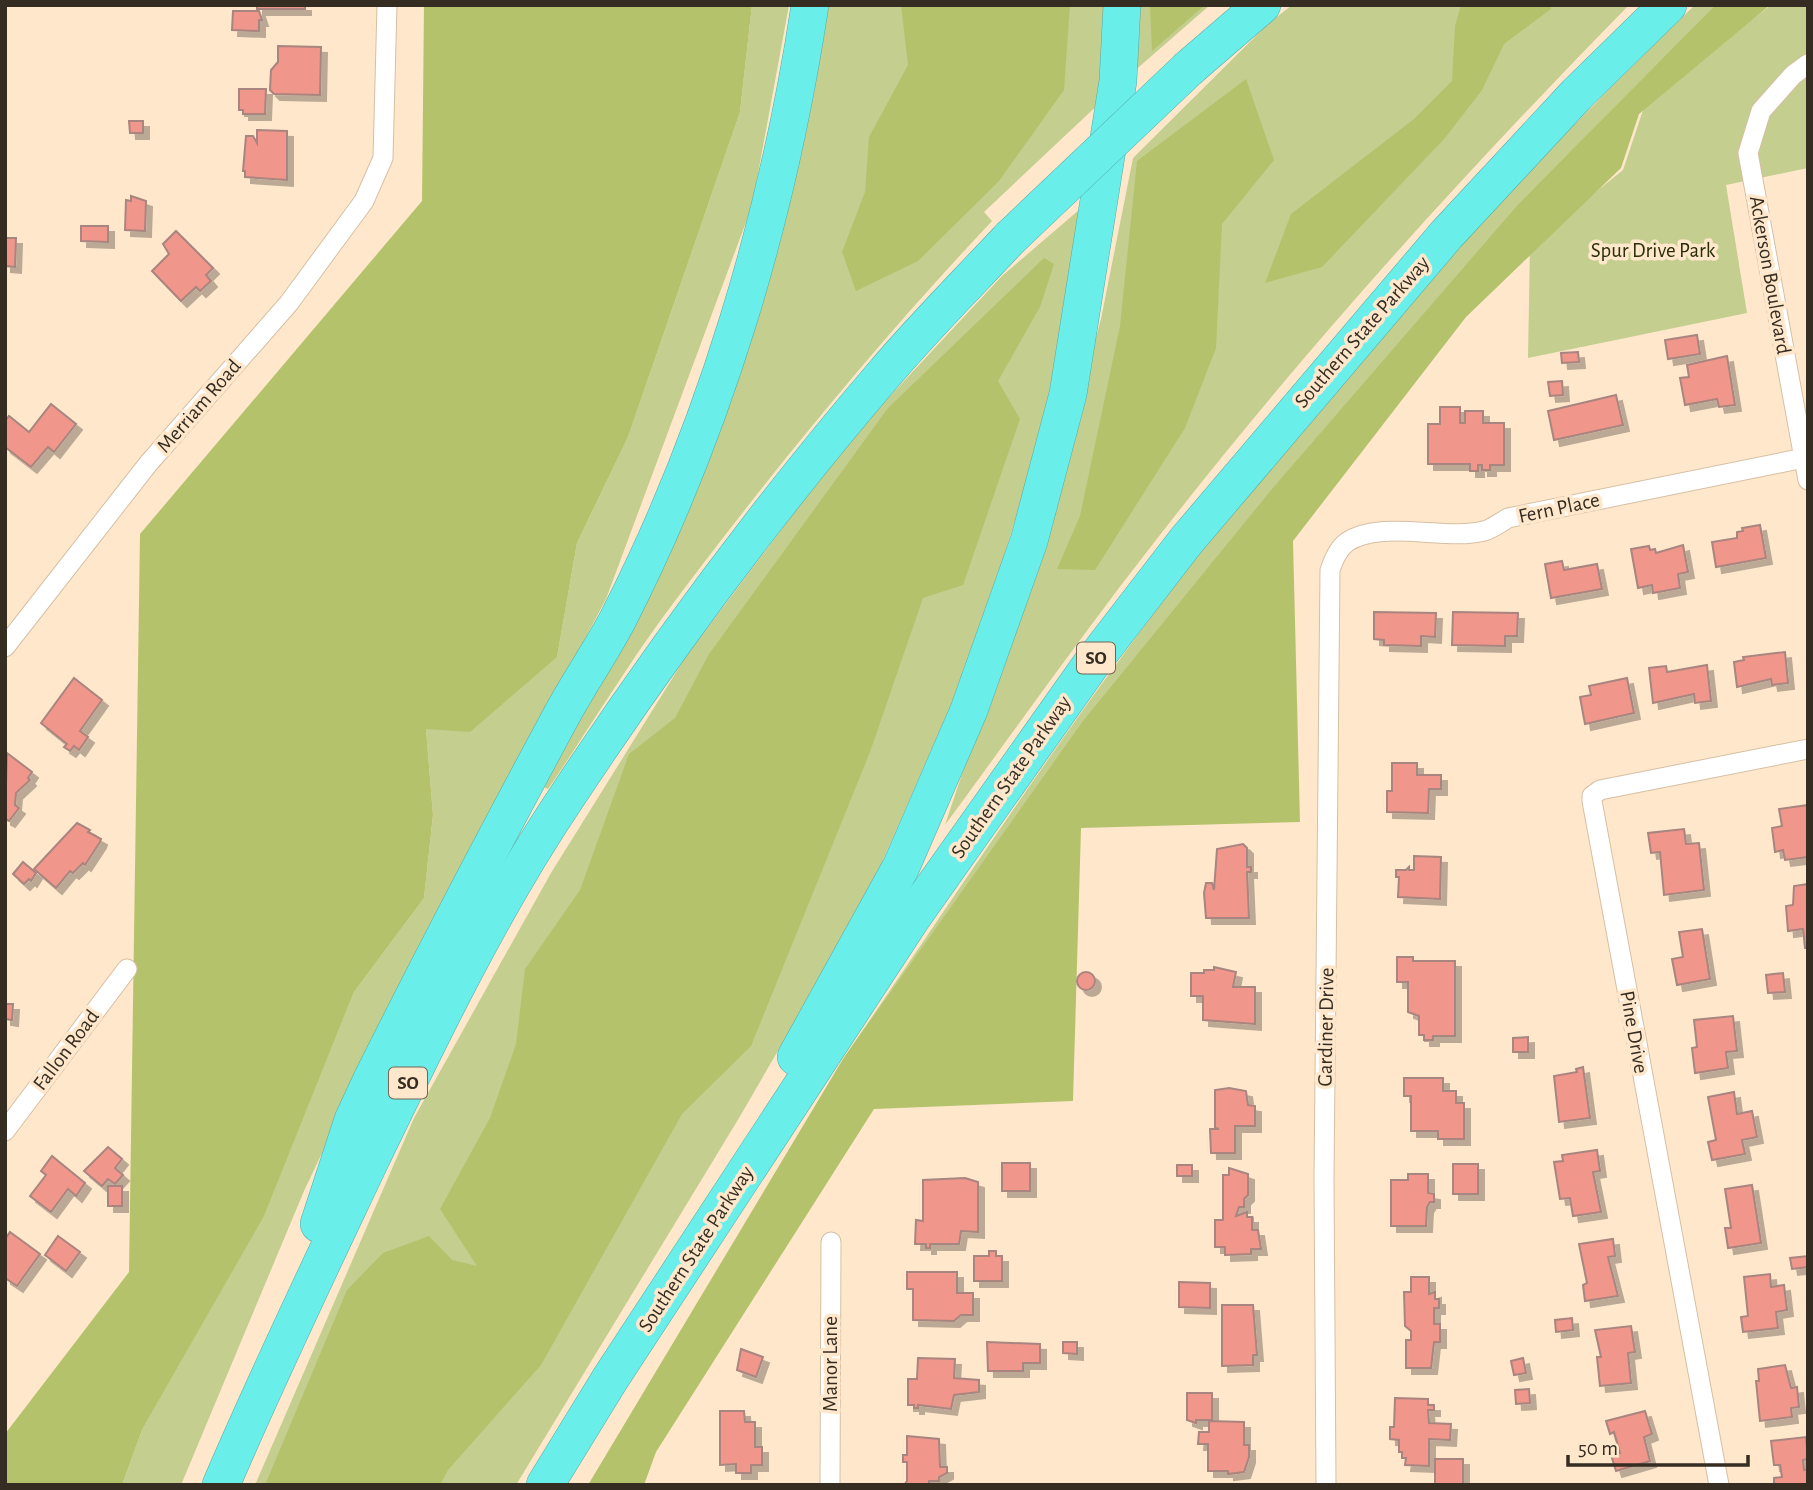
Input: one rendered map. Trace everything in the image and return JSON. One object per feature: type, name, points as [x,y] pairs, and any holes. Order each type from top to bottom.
[{"type":"highway","points":[[268,1376],[358,1110],[430,964],[560,718],[617,619],[675,493],[725,358],[767,219],[801,68],[810,5]]},
{"type":"highway","points":[[610,1379],[803,1045],[901,867],[969,710],[1029,541],[1068,394],[1118,81],[1122,5]]},
{"type":"highway","name":"SO","points":[[221,1485],[268,1376],[444,1012],[565,799],[704,601],[788,491],[885,373],[1010,238],[1189,68],[1262,5]]},
{"type":"highway","name":"Southern State Parkway","points":[[545,1485],[610,1379],[911,919],[1115,633],[1290,415],[1446,235],[1577,94],[1668,5]]},
{"type":"street","name":"Merriam Road","points":[[5,647],[148,464],[289,303],[363,201],[383,158],[387,5]]},
{"type":"street","name":"Ackerson Boulevard","points":[[1808,64],[1793,75],[1761,111],[1748,153],[1808,480]]},
{"type":"street","name":"Fern Place","points":[[1330,570],[1337,552],[1348,542],[1360,537],[1484,531],[1508,518],[1804,458]]},
{"type":"street","name":"Gardiner Drive","points":[[1326,1485],[1324,1178],[1330,570]]},
{"type":"street","name":"Pine Drive","points":[[1719,1485],[1592,796],[1600,790],[1808,749]]},
{"type":"street","name":"Fallon Road","points":[[5,1131],[127,968]]},
{"type":"street","name":"Manor Lane","points":[[830,1485],[831,1242]]},
{"type":"green space","points":[[424,5],[752,5],[740,112],[628,437],[577,543],[557,657],[470,732],[426,729],[433,815],[424,898],[354,992],[264,1216],[142,1430],[122,1485],[5,1485],[5,1434],[129,1272],[140,534],[422,201]]},
{"type":"green space","points":[[752,5],[789,5],[752,206],[606,599],[409,970],[304,1191],[181,1485],[122,1485],[142,1430],[264,1215],[354,992],[424,898],[433,815],[426,729],[557,657],[577,543],[628,437],[740,112]]},
{"type":"green space","points":[[823,5],[1108,5],[1104,99],[984,212],[992,221],[905,316],[781,464],[648,638],[548,789],[542,786],[612,653]]},
{"type":"green space","points":[[901,5],[1070,5],[1064,90],[999,181],[918,261],[856,291],[842,252],[865,192],[869,137],[908,65]]},
{"type":"green space","points":[[1136,5],[1210,5],[1132,73]]},
{"type":"green space","points":[[1150,5],[1205,5],[1152,51]]},
{"type":"green space","points":[[1292,5],[1629,5],[1444,199],[1268,401],[1129,575],[945,825],[1051,507],[1101,319],[1133,158],[1268,24]]},
{"type":"green space","points":[[1461,5],[1550,5],[1551,9],[1504,44],[1482,90],[1445,138],[1322,267],[1265,283],[1291,214],[1414,119],[1452,81],[1455,26]]},
{"type":"green space","points":[[1695,5],[1715,5],[1522,200],[843,1059],[1083,710],[1151,617],[1297,433],[1451,256],[1531,170]]},
{"type":"green space","points":[[1715,5],[1770,5],[1639,114],[1621,168],[1466,317],[1293,541],[1300,822],[1081,828],[1073,1101],[874,1109],[656,1452],[644,1485],[588,1485],[843,1059],[1083,721],[1272,489],[1522,200]]},
{"type":"green space","name":"Spur Drive Park","points":[[1771,5],[1808,5],[1808,168],[1726,185],[1747,313],[1528,358],[1530,245],[1623,170],[1646,101]]},
{"type":"green space","points":[[1246,79],[1274,160],[1222,224],[1216,348],[1185,428],[1095,570],[1057,569],[1080,516],[1120,326],[1137,161]]},
{"type":"green space","points":[[1079,210],[1046,417],[979,640],[866,899],[739,1118],[516,1485],[255,1485],[414,1118],[551,873],[685,658],[848,441],[1002,276]]},
{"type":"green space","points":[[1044,258],[1054,264],[1040,307],[998,381],[1020,419],[963,585],[923,598],[870,752],[751,1046],[682,1114],[541,1365],[448,1470],[440,1485],[265,1485],[347,1290],[383,1253],[429,1236],[452,1260],[477,1266],[440,1209],[490,1118],[516,1044],[525,969],[580,890],[629,754],[675,718],[709,654],[888,408]]},
{"type":"building","points":[[257,5],[305,5],[305,9],[257,9]]},
{"type":"building","points":[[233,11],[259,11],[262,20],[259,20],[259,31],[232,30]]},
{"type":"building","points":[[278,46],[321,47],[320,95],[274,94],[270,90],[271,70],[278,62]]},
{"type":"building","points":[[239,89],[266,89],[265,114],[243,114],[243,110],[239,110]]},
{"type":"building","points":[[129,121],[143,121],[143,133],[130,133]]},
{"type":"building","points":[[257,130],[287,131],[287,180],[245,177],[243,171],[246,136],[253,136],[257,143]]},
{"type":"building","points":[[131,196],[146,201],[145,231],[125,230],[126,200],[131,201]]},
{"type":"building","points":[[81,226],[108,226],[108,242],[81,241]]},
{"type":"building","points":[[176,231],[213,268],[206,275],[211,281],[200,291],[196,287],[181,301],[152,271],[169,254],[163,244]]},
{"type":"building","points":[[5,238],[16,238],[15,267],[5,266]]},
{"type":"building","points":[[1697,335],[1700,354],[1668,359],[1665,340]]},
{"type":"building","points":[[1578,352],[1579,362],[1562,363],[1561,353]]},
{"type":"building","points":[[1727,356],[1735,405],[1719,407],[1717,399],[1685,405],[1680,378],[1689,377],[1687,365]]},
{"type":"building","points":[[1562,381],[1563,395],[1550,396],[1548,382]]},
{"type":"building","points":[[1616,395],[1623,425],[1554,440],[1548,411]]},
{"type":"building","points":[[51,404],[76,424],[54,452],[48,447],[31,467],[5,447],[5,421],[9,416],[29,432]]},
{"type":"building","points":[[1440,407],[1460,407],[1460,423],[1465,423],[1465,411],[1483,411],[1483,423],[1504,423],[1504,465],[1490,465],[1490,470],[1482,470],[1482,465],[1478,465],[1478,471],[1470,471],[1470,464],[1428,464],[1428,424],[1440,424]]},
{"type":"building","points":[[1760,525],[1766,558],[1716,567],[1712,542],[1737,538],[1737,532],[1743,531],[1742,528]]},
{"type":"building","points":[[1683,545],[1688,572],[1678,574],[1680,588],[1653,593],[1652,585],[1638,588],[1631,549],[1649,546],[1650,550],[1655,549],[1656,553]]},
{"type":"building","points":[[1562,561],[1564,570],[1597,564],[1602,589],[1551,598],[1545,564]]},
{"type":"building","points":[[1374,612],[1436,613],[1435,637],[1421,636],[1421,646],[1384,645],[1384,640],[1374,639]]},
{"type":"building","points":[[1453,612],[1518,613],[1517,636],[1505,636],[1505,646],[1452,645]]},
{"type":"building","points":[[1785,652],[1788,683],[1772,685],[1771,679],[1737,687],[1734,662],[1744,660],[1743,657]]},
{"type":"building","points":[[1707,665],[1711,701],[1695,703],[1694,694],[1653,703],[1649,668],[1666,666],[1667,672]]},
{"type":"building","points":[[74,678],[102,700],[80,731],[88,737],[79,750],[74,746],[70,751],[64,747],[67,744],[41,723]]},
{"type":"building","points":[[1627,678],[1634,713],[1585,724],[1580,697],[1591,695],[1589,686]]},
{"type":"building","points":[[7,753],[32,772],[28,778],[30,780],[16,793],[15,805],[19,808],[9,821],[5,819]]},
{"type":"building","points":[[1392,763],[1417,763],[1417,775],[1441,775],[1441,789],[1429,789],[1428,813],[1387,812],[1387,791],[1392,791]]},
{"type":"building","points":[[1808,805],[1808,857],[1785,860],[1783,850],[1775,852],[1772,828],[1782,826],[1779,809]]},
{"type":"building","points":[[77,823],[101,839],[85,865],[83,863],[73,873],[70,871],[56,888],[34,869]]},
{"type":"building","points":[[1684,829],[1686,844],[1699,843],[1704,890],[1664,895],[1660,852],[1651,853],[1648,833]]},
{"type":"building","points":[[1243,844],[1247,848],[1247,867],[1251,867],[1251,872],[1247,872],[1249,918],[1206,918],[1204,893],[1206,883],[1212,883],[1214,890],[1217,849]]},
{"type":"building","points":[[1414,856],[1441,857],[1440,899],[1398,897],[1399,877],[1396,877],[1396,870],[1406,870],[1409,867],[1409,870],[1414,870]]},
{"type":"building","points":[[23,862],[36,873],[31,881],[29,879],[24,884],[13,874]]},
{"type":"building","points":[[1808,884],[1808,948],[1805,948],[1803,929],[1788,931],[1786,906],[1793,905],[1794,886]]},
{"type":"building","points":[[1702,929],[1710,979],[1677,985],[1672,959],[1683,957],[1679,932]]},
{"type":"building","points":[[1397,957],[1413,957],[1413,961],[1455,961],[1455,1036],[1433,1036],[1433,1040],[1424,1040],[1424,1035],[1419,1035],[1419,1016],[1408,1012],[1408,982],[1397,982]]},
{"type":"building","points":[[1214,967],[1236,972],[1233,987],[1255,987],[1255,1024],[1203,1020],[1203,996],[1191,996],[1191,973],[1204,973],[1204,970],[1214,970]]},
{"type":"building","points":[[1086,972],[1092,975],[1095,981],[1092,987],[1086,990],[1080,987],[1077,981],[1080,975]]},
{"type":"building","points":[[1783,973],[1785,992],[1768,993],[1766,975]]},
{"type":"building","points":[[5,1004],[13,1004],[12,1020],[5,1019]]},
{"type":"building","points":[[1733,1016],[1737,1051],[1726,1052],[1728,1068],[1695,1073],[1692,1048],[1697,1047],[1694,1020]]},
{"type":"building","points":[[1528,1037],[1528,1052],[1513,1052],[1513,1038]]},
{"type":"building","points":[[1583,1067],[1590,1118],[1559,1122],[1554,1076],[1577,1072],[1576,1069]]},
{"type":"building","points":[[1404,1078],[1443,1078],[1443,1091],[1456,1091],[1456,1103],[1464,1103],[1464,1139],[1438,1139],[1438,1131],[1411,1131],[1411,1096],[1404,1096]]},
{"type":"building","points":[[1229,1088],[1246,1091],[1248,1105],[1255,1106],[1255,1126],[1235,1126],[1235,1153],[1211,1153],[1210,1129],[1219,1129],[1215,1128],[1215,1090]]},
{"type":"building","points":[[1734,1092],[1737,1114],[1752,1111],[1757,1137],[1742,1140],[1745,1154],[1712,1160],[1708,1142],[1716,1140],[1708,1097]]},
{"type":"building","points":[[108,1147],[122,1159],[115,1168],[123,1175],[115,1184],[108,1179],[102,1186],[84,1171]]},
{"type":"building","points":[[1597,1150],[1600,1171],[1593,1172],[1601,1212],[1573,1216],[1570,1198],[1560,1199],[1554,1162],[1563,1161],[1562,1155]]},
{"type":"building","points":[[52,1156],[85,1183],[76,1196],[68,1189],[51,1212],[30,1196],[46,1175],[41,1171]]},
{"type":"building","points":[[1002,1163],[1030,1163],[1030,1191],[1002,1191]]},
{"type":"building","points":[[1453,1164],[1478,1164],[1478,1194],[1453,1194]]},
{"type":"building","points":[[1177,1165],[1192,1165],[1192,1176],[1177,1176]]},
{"type":"building","points":[[1229,1168],[1248,1174],[1248,1195],[1244,1199],[1244,1207],[1239,1207],[1236,1216],[1247,1212],[1247,1217],[1252,1217],[1252,1230],[1258,1230],[1261,1249],[1251,1249],[1251,1254],[1225,1255],[1225,1247],[1215,1247],[1215,1220],[1223,1220],[1223,1175],[1229,1175]]},
{"type":"building","points":[[1408,1174],[1428,1174],[1428,1193],[1434,1194],[1434,1202],[1430,1202],[1427,1207],[1426,1226],[1391,1226],[1391,1180],[1408,1180]]},
{"type":"building","points":[[965,1178],[978,1182],[978,1232],[961,1231],[959,1244],[930,1244],[930,1248],[926,1248],[926,1244],[915,1244],[916,1220],[923,1221],[923,1180]]},
{"type":"building","points":[[1752,1185],[1761,1243],[1728,1248],[1725,1228],[1731,1228],[1725,1189]]},
{"type":"building","points":[[108,1186],[122,1186],[122,1206],[108,1206]]},
{"type":"building","points":[[10,1232],[40,1254],[17,1286],[5,1278],[5,1239]]},
{"type":"building","points":[[58,1236],[80,1252],[66,1271],[45,1255]]},
{"type":"building","points":[[1613,1239],[1615,1256],[1608,1257],[1618,1296],[1585,1301],[1583,1285],[1587,1283],[1579,1244]]},
{"type":"building","points":[[989,1251],[996,1251],[996,1256],[1002,1256],[1002,1281],[974,1281],[974,1256],[989,1256]]},
{"type":"building","points":[[1808,1256],[1808,1267],[1792,1269],[1790,1258]]},
{"type":"building","points":[[907,1272],[957,1272],[957,1293],[973,1293],[973,1315],[961,1315],[954,1321],[913,1320],[913,1289],[907,1289]]},
{"type":"building","points":[[1770,1274],[1771,1287],[1784,1285],[1787,1310],[1776,1312],[1778,1328],[1743,1332],[1741,1317],[1748,1316],[1744,1277]]},
{"type":"building","points":[[1411,1277],[1429,1277],[1429,1294],[1435,1292],[1435,1299],[1439,1299],[1439,1308],[1434,1308],[1434,1324],[1440,1324],[1440,1342],[1434,1342],[1431,1368],[1406,1368],[1406,1340],[1411,1340],[1411,1331],[1405,1326],[1404,1292],[1411,1292]]},
{"type":"building","points":[[1179,1282],[1210,1283],[1210,1308],[1179,1307]]},
{"type":"building","points":[[1222,1305],[1253,1305],[1257,1355],[1253,1355],[1253,1365],[1222,1366]]},
{"type":"building","points":[[1572,1318],[1573,1330],[1556,1332],[1555,1320]]},
{"type":"building","points":[[1631,1326],[1635,1352],[1628,1353],[1631,1383],[1600,1386],[1597,1357],[1601,1357],[1595,1330]]},
{"type":"building","points":[[987,1342],[1040,1344],[1040,1363],[1023,1363],[1023,1371],[988,1371]]},
{"type":"building","points":[[1063,1342],[1077,1342],[1077,1354],[1063,1353]]},
{"type":"building","points":[[741,1349],[763,1357],[756,1377],[737,1370]]},
{"type":"building","points":[[918,1358],[955,1359],[954,1378],[979,1380],[979,1392],[954,1395],[951,1409],[918,1405],[918,1408],[914,1408],[914,1405],[908,1405],[908,1379],[917,1379]]},
{"type":"building","points":[[1523,1358],[1526,1373],[1514,1375],[1511,1361]]},
{"type":"building","points":[[1785,1365],[1791,1388],[1797,1387],[1799,1407],[1791,1408],[1792,1417],[1760,1421],[1756,1381],[1759,1381],[1758,1369]]},
{"type":"building","points":[[1529,1389],[1530,1403],[1516,1404],[1515,1390]]},
{"type":"building","points":[[1187,1393],[1212,1393],[1212,1420],[1196,1420],[1196,1423],[1187,1420]]},
{"type":"building","points":[[1395,1398],[1428,1399],[1428,1405],[1434,1405],[1434,1410],[1428,1410],[1429,1423],[1451,1424],[1450,1440],[1429,1439],[1429,1466],[1405,1465],[1406,1458],[1402,1458],[1402,1452],[1399,1452],[1399,1440],[1390,1439],[1390,1427],[1394,1427]]},
{"type":"building","points":[[720,1411],[744,1411],[745,1422],[755,1422],[755,1447],[762,1447],[762,1465],[751,1465],[751,1473],[736,1473],[736,1464],[720,1465]]},
{"type":"building","points":[[1645,1411],[1652,1434],[1644,1437],[1650,1461],[1616,1471],[1611,1455],[1620,1453],[1614,1432],[1610,1434],[1606,1421]]},
{"type":"building","points":[[1209,1421],[1244,1422],[1244,1445],[1249,1445],[1249,1457],[1244,1472],[1228,1474],[1228,1471],[1208,1471],[1208,1444],[1198,1444],[1199,1432],[1209,1432]]},
{"type":"building","points":[[907,1436],[939,1439],[940,1467],[947,1467],[947,1473],[939,1477],[939,1481],[929,1481],[929,1485],[904,1485],[907,1481],[907,1462],[903,1462],[903,1455],[907,1455]]},
{"type":"building","points":[[1806,1437],[1808,1459],[1803,1460],[1804,1470],[1808,1469],[1808,1485],[1774,1485],[1774,1478],[1782,1477],[1780,1465],[1774,1465],[1771,1441]]},
{"type":"building","points":[[1435,1459],[1463,1459],[1463,1485],[1435,1485]]}]
